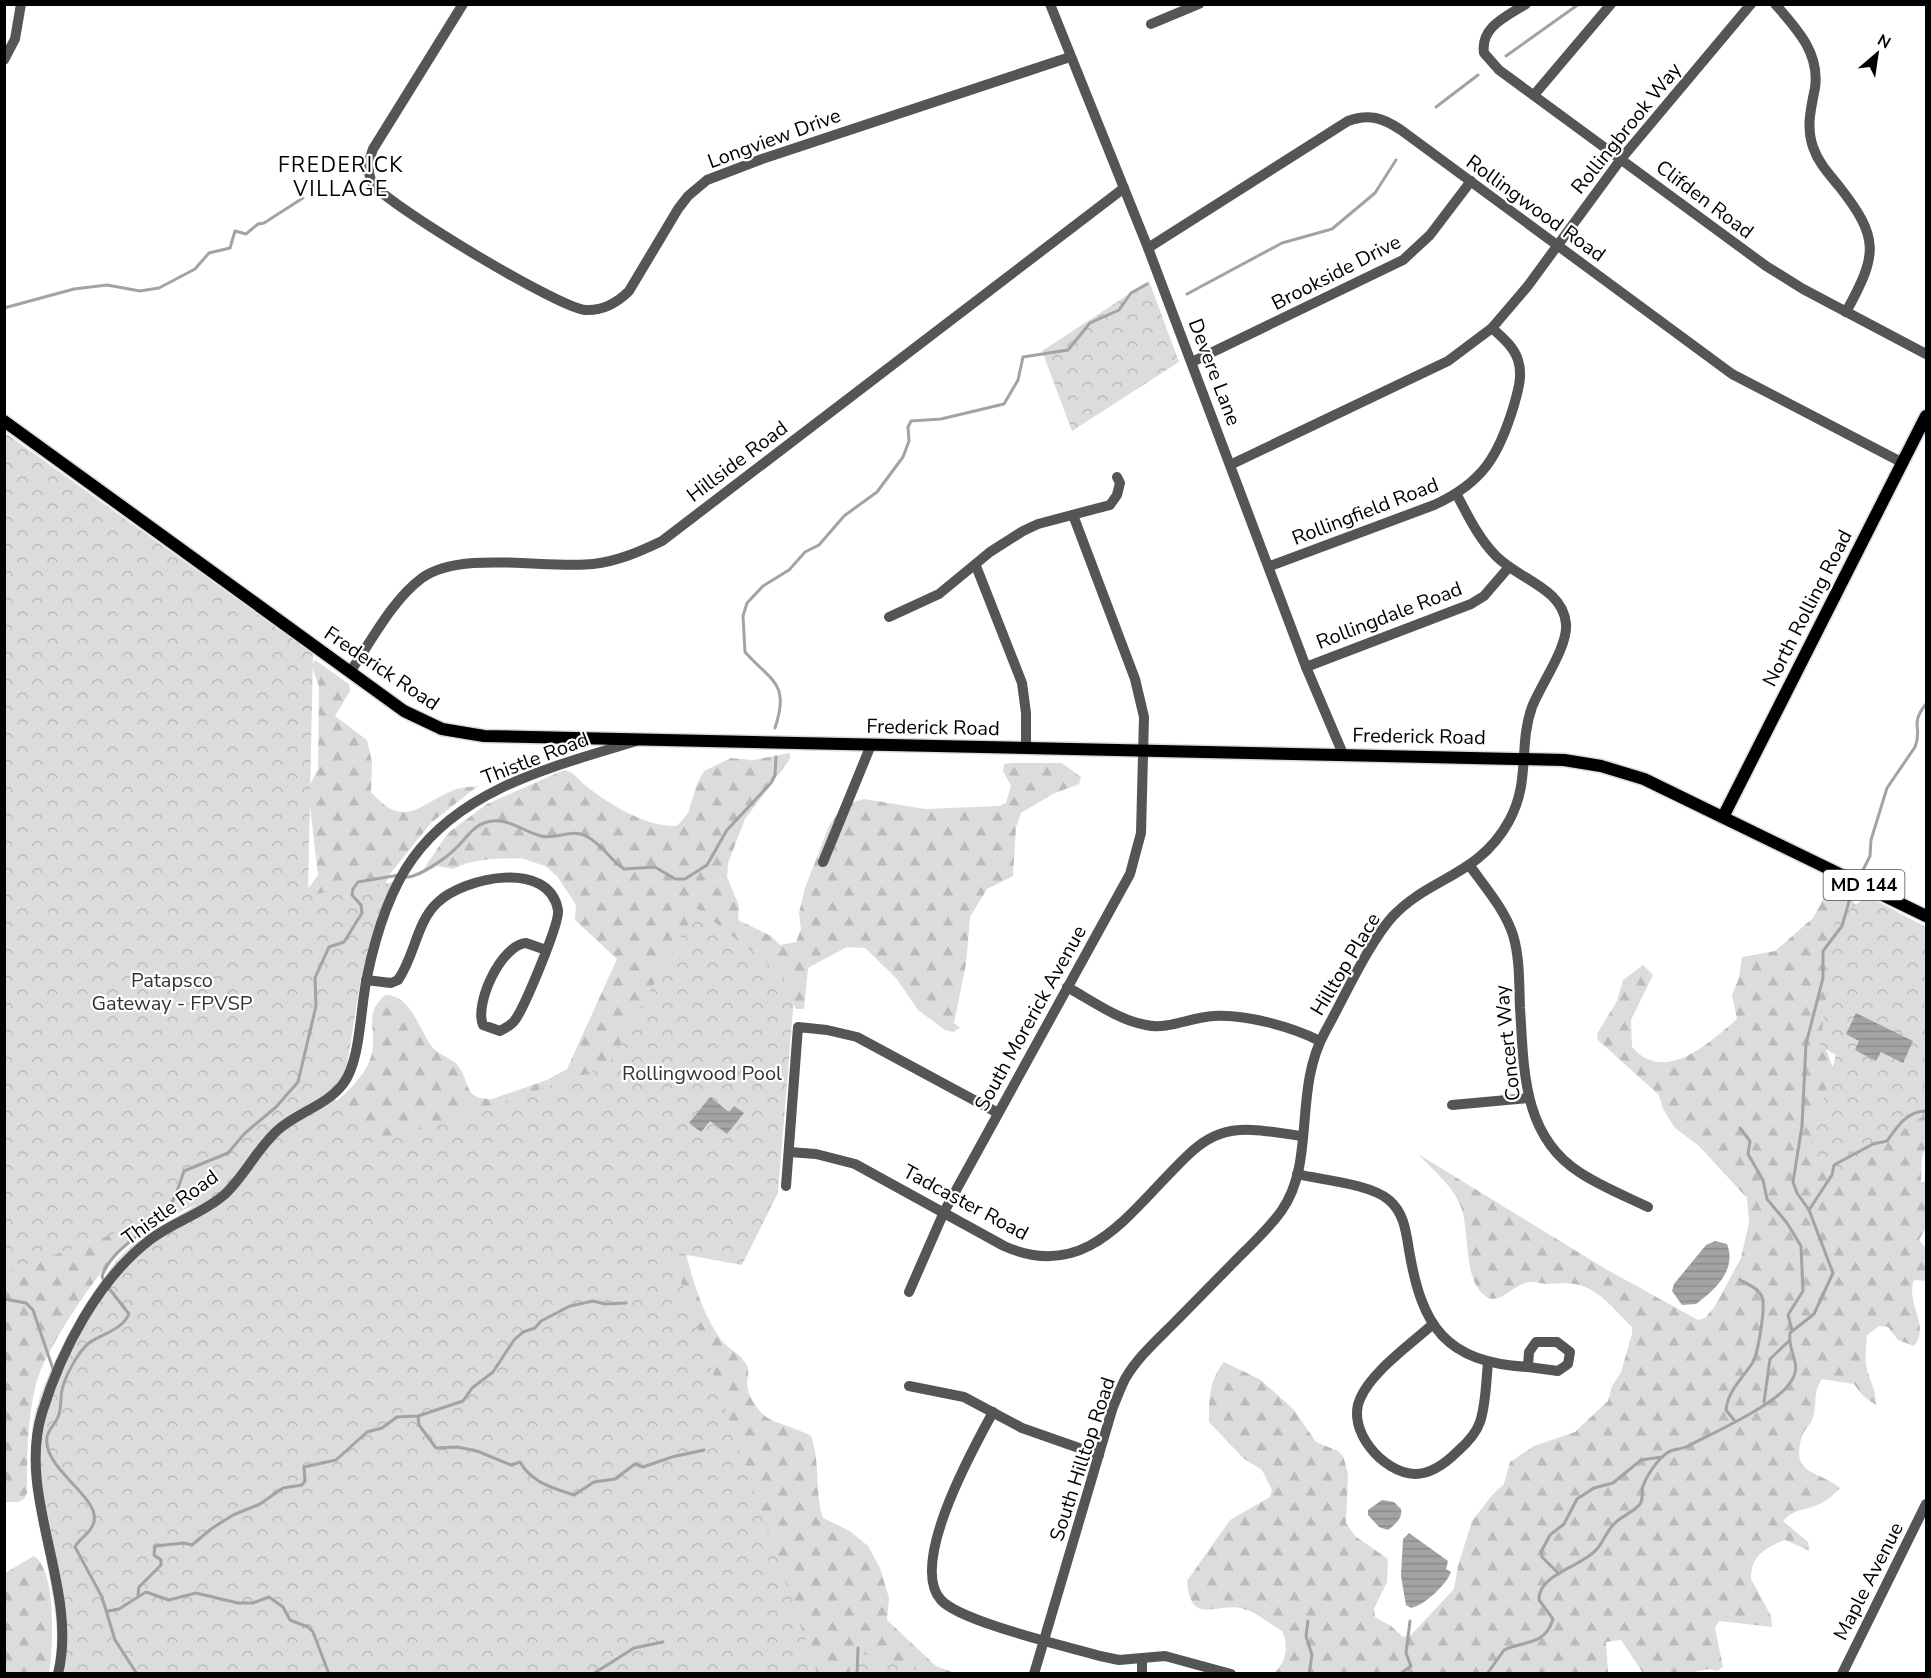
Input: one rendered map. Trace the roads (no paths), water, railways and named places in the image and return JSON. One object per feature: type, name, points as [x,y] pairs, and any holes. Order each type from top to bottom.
[{"type":"main road","name":"North Rolling Road","points":[[1723,817],[1926,416]]},
{"type":"main road","name":"Frederick Road","points":[[4,421],[415,717],[459,733],[871,745],[1524,758],[1579,762],[1622,771],[1667,789],[1926,916]]},
{"type":"street","points":[[4,60],[15,39],[21,4]]},
{"type":"street","name":"Longview Drive","points":[[463,4],[373,148],[368,163],[369,174],[374,184],[384,194],[417,220],[570,306],[596,309],[619,301],[629,291],[678,209],[688,196],[707,180],[752,162],[1070,57]]},
{"type":"street","name":"Devere Lane","points":[[1050,4],[1148,248],[1232,464],[1306,667],[1342,754]]},
{"type":"street","points":[[1151,24],[1199,4]]},
{"type":"street","name":"Clifden Road","points":[[1526,4],[1490,29],[1483,45],[1489,61],[1766,266],[1926,354]]},
{"type":"street","points":[[1534,95],[1611,4]]},
{"type":"street","name":"Rollingbrook Way","points":[[1232,464],[1448,361],[1492,328],[1527,287],[1621,159],[1751,4]]},
{"type":"street","points":[[1775,4],[1798,31],[1812,56],[1815,87],[1809,120],[1813,147],[1819,160],[1857,209],[1870,236],[1871,254],[1868,268],[1846,312]]},
{"type":"street","name":"Rollingwood Road","points":[[1148,248],[1348,121],[1360,117],[1378,117],[1471,182],[1732,374],[1903,463]]},
{"type":"street","name":"Brookside Drive","points":[[1192,362],[1403,260],[1430,235],[1471,182]]},
{"type":"street","name":"Hillside Road","points":[[350,672],[402,597],[419,581],[435,571],[453,566],[477,564],[591,564],[626,558],[662,541],[1124,188]]},
{"type":"street","name":"Rollingfield Road","points":[[1270,566],[1457,495],[1484,471],[1504,437],[1519,387],[1518,360],[1512,348],[1492,328]]},
{"type":"street","points":[[889,617],[939,594],[976,566],[990,552],[1023,531],[1038,524],[1110,505],[1117,495],[1120,483],[1117,477]]},
{"type":"street","name":"Hilltop Place","points":[[1302,1136],[1308,1075],[1320,1041],[1382,931],[1393,917],[1413,901],[1470,866],[1499,837],[1516,809],[1524,781],[1529,715],[1566,633],[1566,622],[1558,601],[1551,593],[1509,567],[1485,544],[1457,495]]},
{"type":"street","name":"South Morerick Avenue","points":[[909,1292],[944,1212],[1136,859],[1141,833],[1144,751],[1141,697],[1073,515]]},
{"type":"street","points":[[976,566],[1022,683],[1026,713],[1026,748]]},
{"type":"street","name":"Rollingdale Road","points":[[1306,667],[1471,604],[1484,596],[1509,567]]},
{"type":"street","name":"Thistle Road","points":[[58,1674],[62,1624],[38,1480],[38,1427],[73,1339],[105,1284],[148,1241],[225,1194],[277,1131],[333,1095],[343,1084],[351,1072],[355,1058],[366,980],[402,877],[428,840],[466,807],[482,797],[558,765],[645,738]]},
{"type":"street","points":[[823,862],[871,745]]},
{"type":"street","name":"Concert Way","points":[[1470,866],[1503,913],[1514,939],[1524,1076],[1528,1098],[1540,1130],[1562,1159],[1586,1176],[1648,1207]]},
{"type":"street","points":[[366,980],[391,983],[398,980],[428,913],[453,891],[480,880],[523,879],[544,887],[552,895],[559,913],[546,950],[514,1022],[500,1031],[483,1025],[481,1010],[491,980],[501,962],[519,944],[546,950]]},
{"type":"street","points":[[1067,987],[1123,1017],[1147,1026],[1168,1025],[1215,1016],[1283,1026],[1320,1041]]},
{"type":"street","points":[[786,1185],[798,1027],[827,1030],[857,1038],[998,1113]]},
{"type":"street","points":[[1452,1105],[1528,1098]]},
{"type":"street","name":"Tadcaster Road","points":[[789,1152],[816,1154],[855,1164],[1017,1252],[1045,1257],[1077,1253],[1103,1239],[1192,1151],[1212,1137],[1237,1130],[1302,1136]]},
{"type":"street","name":"South Hilltop Road","points":[[1034,1674],[1112,1410],[1130,1372],[1147,1351],[1270,1225],[1289,1198],[1298,1174],[1302,1136]]},
{"type":"street","points":[[1298,1174],[1371,1191],[1389,1199],[1397,1207],[1405,1226],[1418,1295],[1433,1324],[1458,1348],[1488,1363],[1528,1367]]},
{"type":"street","points":[[1433,1324],[1371,1381],[1359,1401],[1357,1423],[1360,1432],[1367,1443],[1393,1468],[1416,1474],[1428,1472],[1450,1460],[1469,1440],[1480,1423],[1488,1363]]},
{"type":"street","points":[[909,1386],[952,1393],[1041,1436],[1099,1455]]},
{"type":"street","points":[[993,1412],[967,1460],[948,1504],[932,1560],[933,1586],[939,1598],[960,1614],[1100,1656],[1142,1660],[1165,1656],[1231,1674]]},
{"type":"street","name":"Maple Avenue","points":[[1842,1674],[1926,1504]]},
{"type":"street","points":[[1142,1660],[1142,1674]]},
{"type":"waterway","points":[[1506,56],[1579,4]]},
{"type":"waterway","points":[[1436,107],[1478,75]]},
{"type":"waterway","points":[[1187,294],[1282,243],[1332,229],[1375,193],[1396,160]]},
{"type":"waterway","points":[[4,308],[74,289],[107,285],[140,291],[159,288],[195,269],[209,253],[230,248],[235,231],[246,234],[258,224],[264,223],[303,198]]},
{"type":"waterway","points":[[775,728],[780,701],[776,684],[745,652],[743,616],[747,603],[763,586],[789,570],[805,552],[819,545],[844,516],[877,492],[903,457],[909,441],[908,427],[911,421],[941,419],[1004,404],[1018,380],[1023,357],[1068,350],[1090,323],[1119,310],[1131,293],[1147,284]]},
{"type":"waterway","points":[[1862,872],[1870,856],[1871,840],[1887,788],[1915,747],[1918,717],[1926,704]]},
{"type":"waterway","points":[[405,877],[416,875],[439,862],[480,825],[499,821],[547,837],[581,834],[597,843],[624,869],[655,867],[675,879],[685,879],[707,865],[727,830],[771,783],[775,775],[776,757]]},
{"type":"waterway","points":[[104,1281],[102,1276],[107,1266],[121,1249],[168,1209],[184,1171],[228,1153],[245,1133],[276,1107],[298,1082],[316,1006],[315,978],[329,947],[344,942],[362,913],[361,905],[352,895],[353,889],[358,882],[399,875]]},
{"type":"waterway","points":[[1487,1674],[1504,1650],[1533,1641],[1545,1634],[1553,1619],[1539,1600],[1541,1591],[1553,1577],[1590,1555],[1612,1526],[1637,1507],[1641,1502],[1642,1488],[1647,1477],[1663,1456],[1669,1451],[1688,1446],[1754,1412],[1778,1396],[1792,1380],[1796,1367],[1790,1333],[1814,1314],[1833,1273],[1809,1210],[1797,1193],[1793,1182],[1802,1126],[1806,1044],[1823,978],[1823,951],[1842,926],[1852,891]]},
{"type":"waterway","points":[[1809,1210],[1832,1175],[1834,1165],[1873,1144],[1887,1141],[1908,1117],[1926,1111]]},
{"type":"waterway","points":[[1740,1128],[1750,1141],[1748,1154],[1763,1180],[1767,1199],[1787,1223],[1801,1246],[1803,1291],[1788,1315],[1792,1330]]},
{"type":"waterway","points":[[1734,1420],[1726,1410],[1727,1403],[1755,1357],[1763,1310],[1761,1294],[1740,1280]]},
{"type":"waterway","points":[[108,1287],[129,1314],[117,1328],[89,1343],[72,1365],[62,1390],[57,1420],[47,1437],[48,1449],[53,1460],[88,1502],[93,1512],[93,1526],[75,1547],[102,1597],[115,1640],[137,1674]]},
{"type":"waterway","points":[[4,1299],[26,1303],[33,1310],[53,1369]]},
{"type":"waterway","points":[[138,1595],[139,1587],[161,1565],[161,1560],[154,1555],[155,1546],[184,1543],[192,1545],[233,1515],[260,1504],[283,1488],[302,1485],[305,1481],[304,1467],[336,1460],[367,1432],[382,1428],[397,1417],[418,1416],[463,1401],[472,1388],[493,1372],[514,1340],[523,1332],[535,1328],[541,1321],[570,1306],[593,1301],[605,1304],[626,1303]]},
{"type":"waterway","points":[[1764,1402],[1770,1359],[1789,1341]]},
{"type":"waterway","points":[[418,1416],[419,1425],[436,1448],[457,1447],[477,1451],[511,1465],[520,1462],[537,1480],[574,1495],[594,1482],[615,1479],[635,1464],[643,1467],[672,1457],[704,1450]]},
{"type":"waterway","points":[[1559,1574],[1542,1557],[1541,1552],[1550,1535],[1564,1524],[1577,1499],[1594,1488],[1613,1483],[1641,1460],[1662,1457]]},
{"type":"waterway","points":[[108,1611],[119,1609],[146,1592],[169,1600],[196,1593],[238,1603],[253,1603],[269,1597],[283,1607],[290,1620],[308,1627],[313,1632],[329,1674]]},
{"type":"waterway","points":[[1308,1621],[1306,1636],[1312,1655],[1309,1674]]},
{"type":"waterway","points":[[1400,1674],[1411,1666],[1406,1653],[1410,1621]]},
{"type":"waterway","points":[[593,1674],[634,1648],[663,1642]]},
{"type":"waterway","points":[[857,1674],[858,1648]]},
{"type":"district","name":"FREDERICK VILLAGE","points":[[341,177]]},
{"type":"park label","name":"Patapsco Gateway - FPVSP","points":[[172,992]]},
{"type":"park label","name":"Rollingwood Pool","points":[[702,1073]]}]
